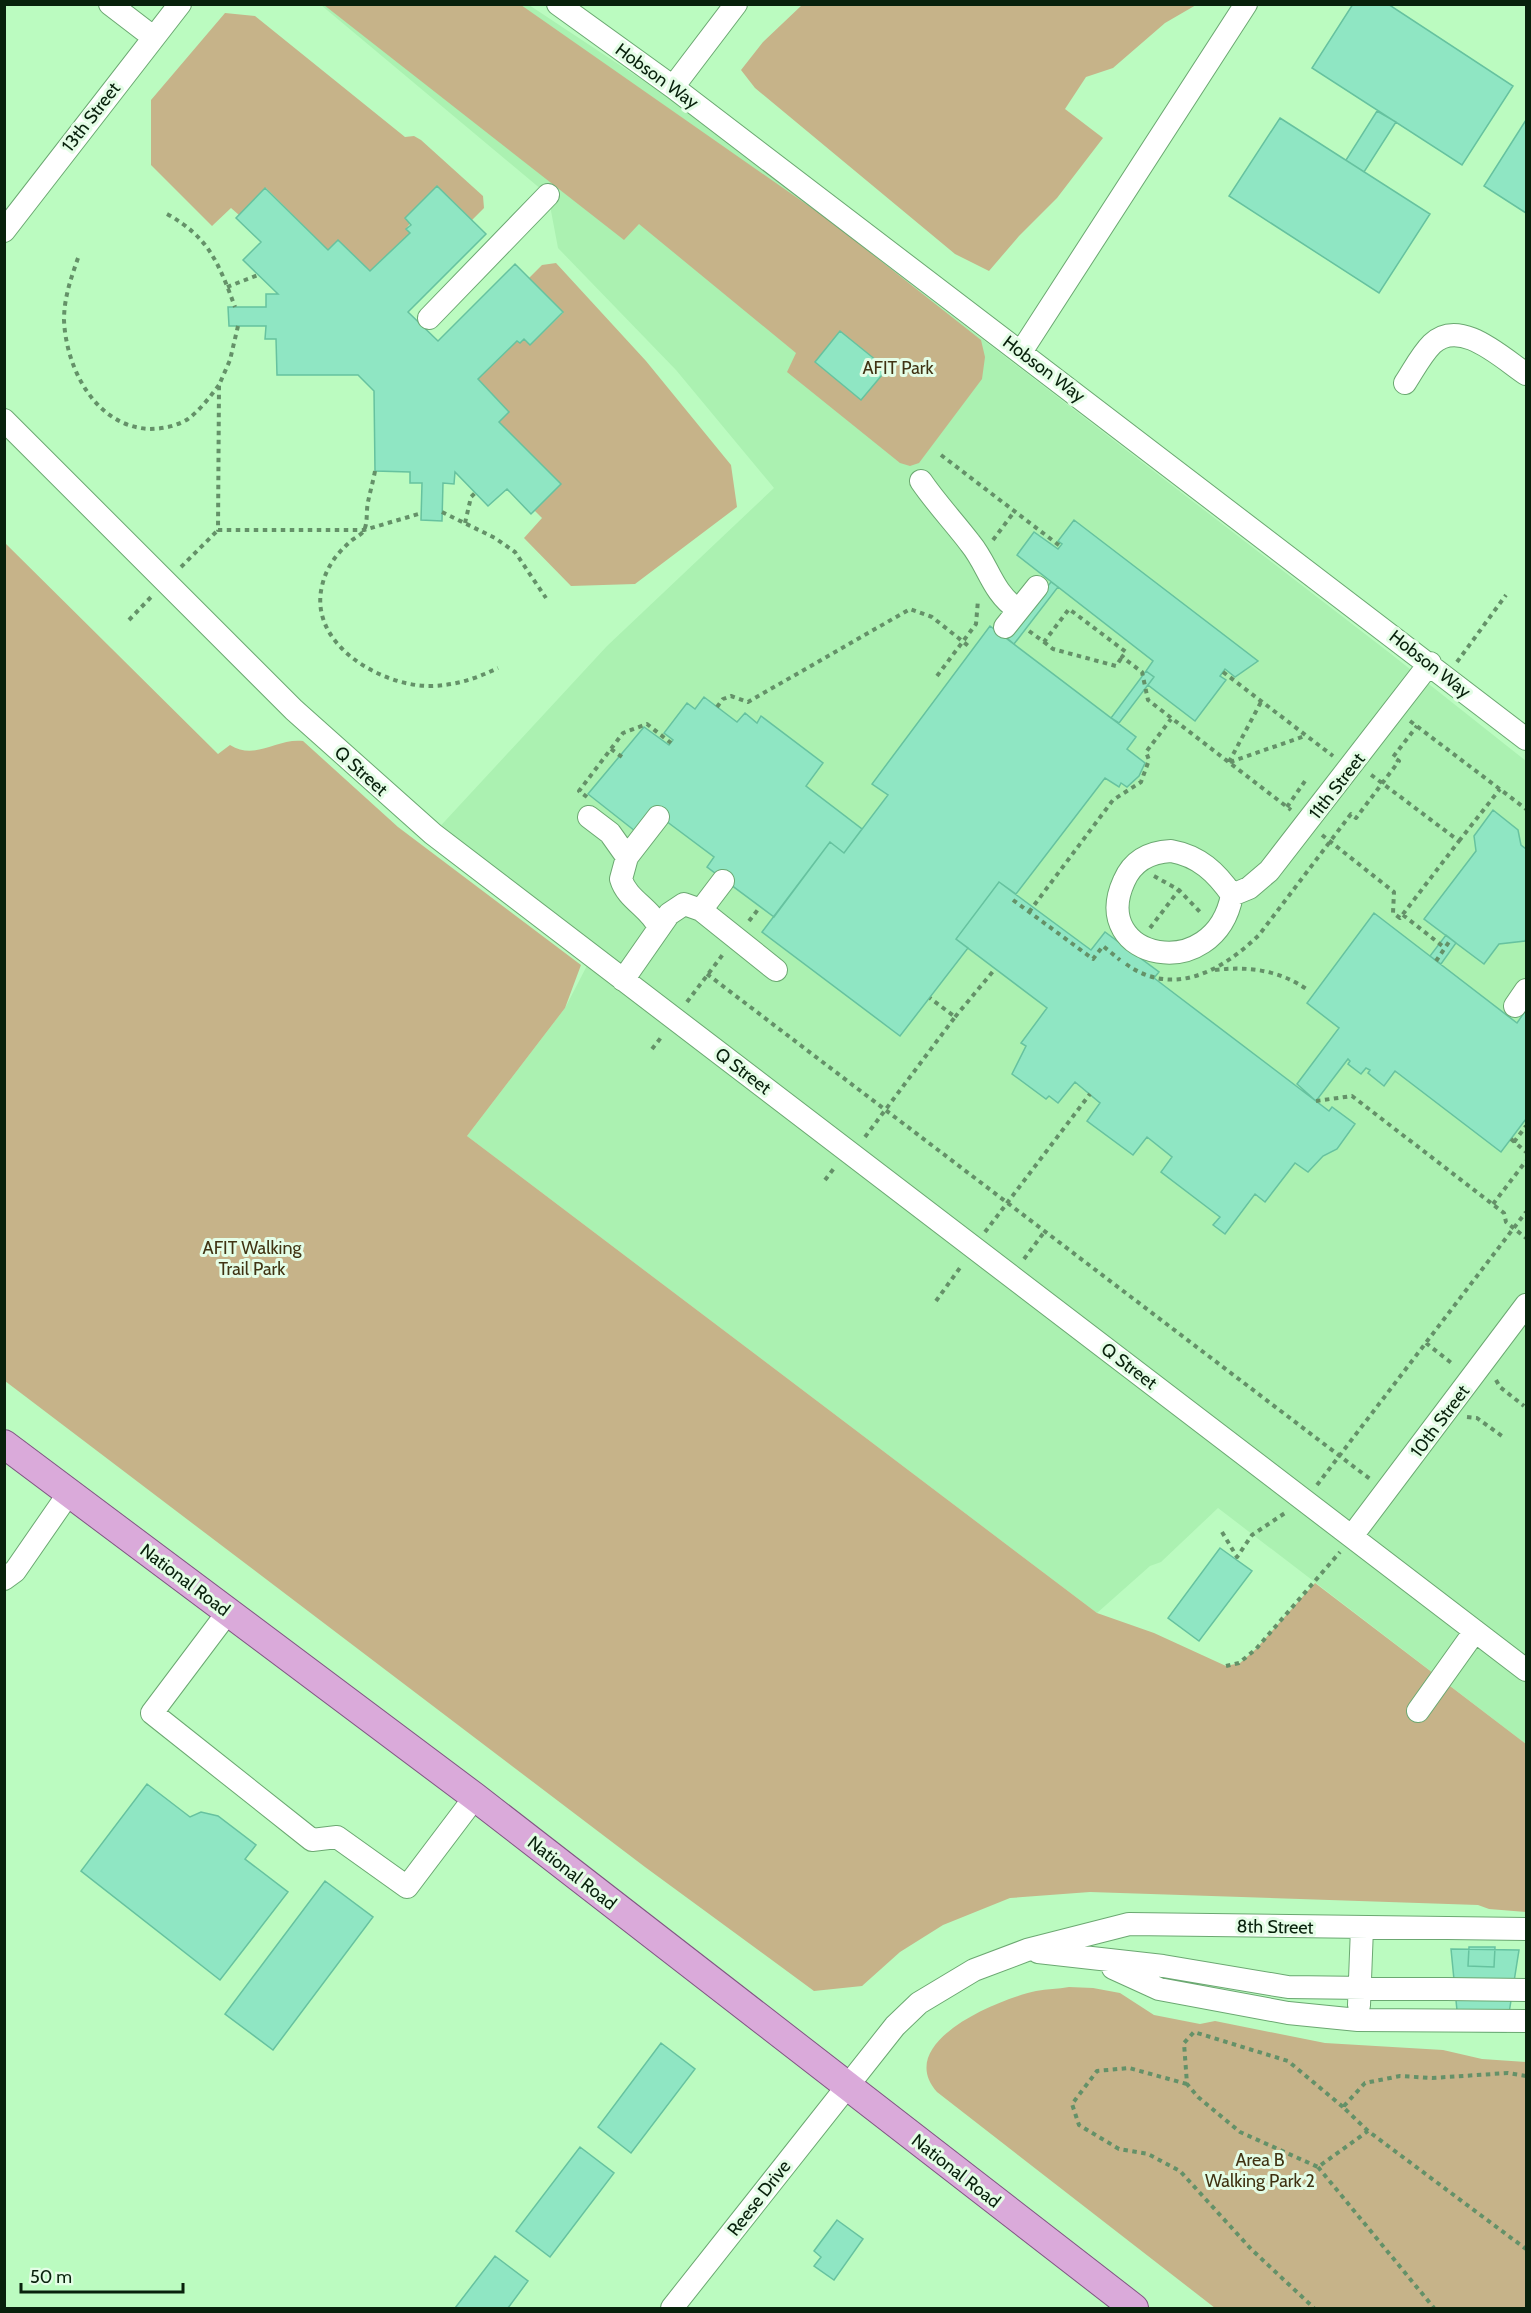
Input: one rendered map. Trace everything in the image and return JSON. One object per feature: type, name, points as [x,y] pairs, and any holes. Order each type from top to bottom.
[{"type":"main road","name":"National Road","points":[[4,1444],[475,1797],[846,2087],[1134,2308]]},
{"type":"street","points":[[110,4],[153,37]]},
{"type":"street","name":"13th Street","points":[[4,231],[180,4]]},
{"type":"street","name":"Hobson Way","points":[[558,4],[673,87],[1527,739]]},
{"type":"street","points":[[673,87],[736,4]]},
{"type":"street","points":[[1021,352],[1246,4]]},
{"type":"street","points":[[429,318],[548,195]]},
{"type":"street","points":[[1405,383],[1431,345],[1450,334],[1470,338],[1527,374]]},
{"type":"street","name":"Q Street","points":[[4,420],[337,751],[433,834],[1527,1670]]},
{"type":"street","points":[[921,481],[984,566],[1006,602],[1012,619]]},
{"type":"street","points":[[1012,619],[1037,587]]},
{"type":"street","name":"11th Street","points":[[1232,895],[1249,888],[1269,871],[1353,766],[1430,663]]},
{"type":"street","points":[[658,817],[627,857],[621,874],[623,886],[655,917],[659,928]]},
{"type":"street","points":[[601,818],[627,857]]},
{"type":"street","points":[[1154,852],[1184,853],[1198,859],[1211,870],[1232,895],[1226,920],[1210,937],[1197,947],[1171,954],[1149,950],[1128,934],[1122,926],[1118,912],[1120,889],[1134,865],[1154,852]]},
{"type":"street","points":[[701,910],[723,881]]},
{"type":"street","points":[[623,980],[659,928],[678,906],[694,905],[776,970]]},
{"type":"street","name":"10th Street","points":[[1352,1536],[1527,1305]]},
{"type":"street","points":[[4,1579],[15,1571],[69,1493]]},
{"type":"street","points":[[228,1612],[152,1713],[312,1840],[337,1837],[407,1887],[475,1797]]},
{"type":"street","points":[[1418,1711],[1475,1631]]},
{"type":"street","name":"8th Street","points":[[846,2087],[895,2026],[919,2003],[974,1970],[1027,1950],[1129,1924],[1527,1929]]},
{"type":"street","points":[[1359,1997],[1362,1928]]},
{"type":"street","name":"8th Street","points":[[1027,1950],[1098,1960]]},
{"type":"street","points":[[1098,1960],[1170,1955],[1287,1974],[1359,1997],[1527,2021]]},
{"type":"street","points":[[1098,1960],[1159,1989],[1288,2013],[1359,1997],[1527,1976]]},
{"type":"street","points":[[1359,1997],[1527,1990]]},
{"type":"street","points":[[1359,1997],[1527,2006]]},
{"type":"street","name":"Reese Drive","points":[[672,2308],[846,2087]]},
{"type":"path","points":[[167,214],[188,225],[210,248],[235,307]]},
{"type":"path","points":[[78,258],[65,302],[65,332],[72,364],[96,404],[115,419],[129,426],[158,429],[187,419],[219,385],[230,360],[237,326]]},
{"type":"path","points":[[227,286],[258,275]]},
{"type":"path","points":[[219,385],[218,530],[364,530],[422,513]]},
{"type":"path","points":[[941,455],[1060,546]]},
{"type":"path","points":[[375,471],[364,530],[337,553],[321,587],[321,610],[331,635],[348,655],[383,676],[426,686],[467,682],[498,668]]},
{"type":"path","points":[[465,523],[471,497],[475,493]]},
{"type":"path","points":[[442,512],[495,538],[514,552],[546,598]]},
{"type":"path","points":[[937,676],[976,624],[979,585],[984,566],[1014,512]]},
{"type":"path","points":[[1454,666],[1506,595]]},
{"type":"path","points":[[717,707],[723,699],[731,696],[748,702],[910,609],[932,617],[971,648]]},
{"type":"path","points":[[1012,619],[1053,649],[1116,666],[1126,652],[1069,609],[1044,642]]},
{"type":"path","points":[[1122,657],[1142,672],[1148,700],[1394,892],[1394,913],[1400,918],[1500,789]]},
{"type":"path","points":[[1223,672],[1305,735],[1382,783],[1459,841]]},
{"type":"path","points":[[1229,762],[1262,702]]},
{"type":"path","points":[[1029,912],[1113,800],[1142,782],[1149,760],[1146,752],[1171,718]]},
{"type":"path","points":[[579,791],[624,733],[647,724],[671,743]]},
{"type":"path","points":[[1211,971],[1234,957],[1259,935],[1351,814],[1356,818],[1399,761],[1393,757],[1417,726],[1527,810]]},
{"type":"path","points":[[1229,762],[1305,735]]},
{"type":"path","points":[[611,749],[621,757]]},
{"type":"path","points":[[1287,807],[1305,781]]},
{"type":"path","points":[[1134,865],[1179,890],[1203,915],[1201,920]]},
{"type":"path","points":[[1153,933],[1146,929],[1179,890]]},
{"type":"path","points":[[1012,900],[1093,959],[1102,946],[1142,975],[1182,979],[1211,971],[1246,968],[1269,972],[1295,981],[1308,990]]},
{"type":"path","points":[[1402,915],[1445,948]]},
{"type":"path","points":[[1436,961],[1452,939]]},
{"type":"path","points":[[825,1180],[840,1160],[852,1154],[955,1017],[995,969]]},
{"type":"path","points":[[707,975],[1386,1491]]},
{"type":"path","points":[[930,998],[955,1017]]},
{"type":"path","points":[[936,1301],[1007,1202],[1090,1094]]},
{"type":"path","points":[[1316,1101],[1352,1096],[1493,1204],[1504,1213],[1506,1222],[1527,1238]]},
{"type":"path","points":[[1527,1126],[1512,1141],[1527,1152]]},
{"type":"path","points":[[1493,1204],[1527,1161]]},
{"type":"path","points":[[1222,1532],[1237,1557],[1252,1535],[1306,1500],[1527,1212]]},
{"type":"path","points":[[1012,1276],[1045,1231]]},
{"type":"path","points":[[1426,1343],[1471,1379]]},
{"type":"path","points":[[1495,1374],[1500,1386],[1524,1406]]},
{"type":"path","points":[[1462,1417],[1477,1418],[1502,1436]]},
{"type":"path","points":[[1226,1666],[1239,1663],[1256,1649],[1316,1583],[1352,1536]]},
{"type":"path","points":[[1187,2084],[1184,2043],[1194,2032],[1288,2061],[1368,2131],[1527,2249]]},
{"type":"path","points":[[1314,2308],[1251,2249],[1180,2171],[1148,2154],[1119,2149],[1079,2125],[1072,2104],[1097,2071],[1129,2067],[1187,2084],[1198,2097],[1240,2132],[1318,2167],[1434,2308]]},
{"type":"path","points":[[1343,2107],[1365,2083],[1400,2076],[1432,2078],[1508,2073],[1527,2076]]},
{"type":"path","points":[[1318,2167],[1368,2131]]},
{"type":"shaded area","points":[[321,5],[529,5],[668,97],[1391,654],[1526,761],[1526,1744],[1218,1508],[1161,1562],[1150,1566],[1097,1613],[467,1136],[565,1008],[592,956],[433,834],[607,646],[774,488],[676,370],[558,248],[548,195]]},
{"type":"green space","name":"AFIT Park","points":[[324,5],[521,5],[829,220],[981,340],[985,357],[982,379],[919,463],[910,466],[900,463],[787,372],[796,353],[639,224],[624,240]]},
{"type":"green space","points":[[802,5],[1196,5],[1165,23],[1113,68],[1086,77],[1065,109],[1103,138],[1057,198],[1019,236],[989,271],[955,254],[755,88],[741,70],[763,42]]},
{"type":"green space","points":[[225,13],[255,16],[405,137],[414,136],[421,140],[483,196],[484,208],[472,220],[437,186],[406,229],[410,233],[370,271],[328,250],[266,188],[239,215],[231,208],[212,226],[151,165],[151,100]]},
{"type":"green space","points":[[556,263],[646,361],[731,465],[737,507],[635,584],[571,586],[524,538],[542,518],[534,510],[560,483],[499,422],[509,412],[478,379],[517,341],[520,343],[524,339],[530,345],[563,313],[529,278],[542,265]]},
{"type":"green space","name":"AFIT Walking Trail Park","points":[[4,542],[218,754],[230,745],[249,751],[293,741],[303,741],[398,827],[581,965],[565,1008],[467,1136],[1097,1613],[1154,1633],[1226,1666],[1240,1663],[1256,1649],[1315,1583],[1526,1744],[1526,1912],[1489,1909],[1478,1905],[1090,1892],[1010,1898],[943,1925],[900,1952],[862,1986],[814,1991],[645,1867],[5,1381]]},
{"type":"green space","name":"Area B Walking Park 2","points":[[1069,1987],[1093,1988],[1120,1993],[1154,2015],[1200,2024],[1215,2021],[1325,2043],[1443,2050],[1482,2059],[1526,2062],[1526,2308],[1215,2308],[937,2092],[927,2074],[929,2056],[939,2040],[977,2013],[1036,1991]]},
{"type":"building","points":[[1353,4],[1388,4],[1513,86],[1462,165],[1312,68]]},
{"type":"building","points":[[1377,111],[1396,122],[1364,172],[1346,160]]},
{"type":"building","points":[[1280,118],[1430,214],[1379,293],[1229,196]]},
{"type":"building","points":[[1526,120],[1526,213],[1484,186]]},
{"type":"building","points":[[437,186],[486,234],[408,312],[438,341],[515,264],[563,312],[530,345],[524,339],[520,343],[517,341],[478,379],[509,412],[499,422],[561,484],[531,514],[507,489],[488,506],[455,472],[454,484],[443,483],[442,521],[421,520],[422,483],[410,483],[410,472],[375,471],[374,391],[358,375],[277,375],[276,339],[265,339],[266,326],[229,326],[228,307],[266,307],[266,294],[278,294],[243,260],[261,242],[236,218],[265,188],[328,250],[338,240],[370,271],[410,233],[406,229],[411,225],[405,218]]},
{"type":"building","points":[[840,331],[887,369],[861,400],[815,362]]},
{"type":"building","points":[[1074,520],[1258,661],[1235,677],[1225,669],[1220,676],[1226,680],[1195,721],[1148,685],[1154,677],[1146,671],[1153,661],[1017,555],[1034,532],[1058,549],[1062,544],[1058,541]]},
{"type":"building","points":[[1051,582],[1058,587],[1014,644],[1007,638]]},
{"type":"building","points":[[990,626],[1136,737],[1127,749],[1145,763],[1139,776],[1127,787],[1121,783],[1119,787],[1105,778],[1016,894],[999,882],[956,939],[968,948],[900,1036],[762,932],[830,842],[844,853],[888,795],[872,784]]},
{"type":"building","points":[[1146,671],[1154,677],[1119,723],[1111,718]]},
{"type":"building","points":[[704,697],[737,722],[745,713],[757,723],[761,716],[823,763],[806,786],[862,829],[844,853],[830,842],[774,917],[707,867],[714,857],[666,821],[635,831],[588,794],[644,727],[669,745],[673,740],[664,733],[687,703],[695,709]]},
{"type":"building","points":[[1493,810],[1518,830],[1521,845],[1526,849],[1526,939],[1499,944],[1484,964],[1424,919],[1476,851],[1474,836]]},
{"type":"building","points":[[999,882],[1091,950],[1105,932],[1159,972],[1154,978],[1329,1111],[1332,1107],[1355,1124],[1337,1149],[1323,1156],[1308,1172],[1295,1163],[1265,1202],[1255,1194],[1225,1234],[1213,1225],[1220,1217],[1161,1172],[1172,1157],[1147,1137],[1133,1155],[1087,1121],[1100,1103],[1075,1082],[1058,1103],[1049,1096],[1046,1099],[1012,1074],[1026,1046],[1021,1043],[1047,1008],[956,939]]},
{"type":"building","points":[[1374,913],[1517,1023],[1526,1010],[1526,1119],[1501,1152],[1395,1071],[1384,1086],[1368,1073],[1370,1070],[1366,1068],[1361,1074],[1348,1064],[1350,1061],[1348,1059],[1316,1101],[1297,1084],[1339,1028],[1307,1003]]},
{"type":"building","points":[[1446,935],[1456,943],[1441,964],[1430,956]]},
{"type":"building","points":[[1220,1548],[1252,1571],[1199,1641],[1168,1618]]},
{"type":"building","points":[[147,1784],[190,1817],[201,1812],[218,1816],[256,1845],[245,1859],[288,1892],[220,1980],[81,1871]]},
{"type":"building","points":[[325,1881],[373,1917],[273,2050],[225,2014]]},
{"type":"building","points":[[1469,1947],[1495,1947],[1494,1967],[1468,1966]]},
{"type":"building","points":[[1451,1949],[1519,1950],[1506,2032],[1459,2031]]},
{"type":"building","points":[[661,2043],[695,2069],[631,2153],[598,2127]]},
{"type":"building","points":[[580,2147],[614,2173],[550,2257],[516,2231]]},
{"type":"building","points":[[837,2220],[863,2239],[834,2280],[814,2266],[821,2257],[814,2251]]},
{"type":"building","points":[[495,2256],[528,2281],[508,2308],[455,2308]]}]
